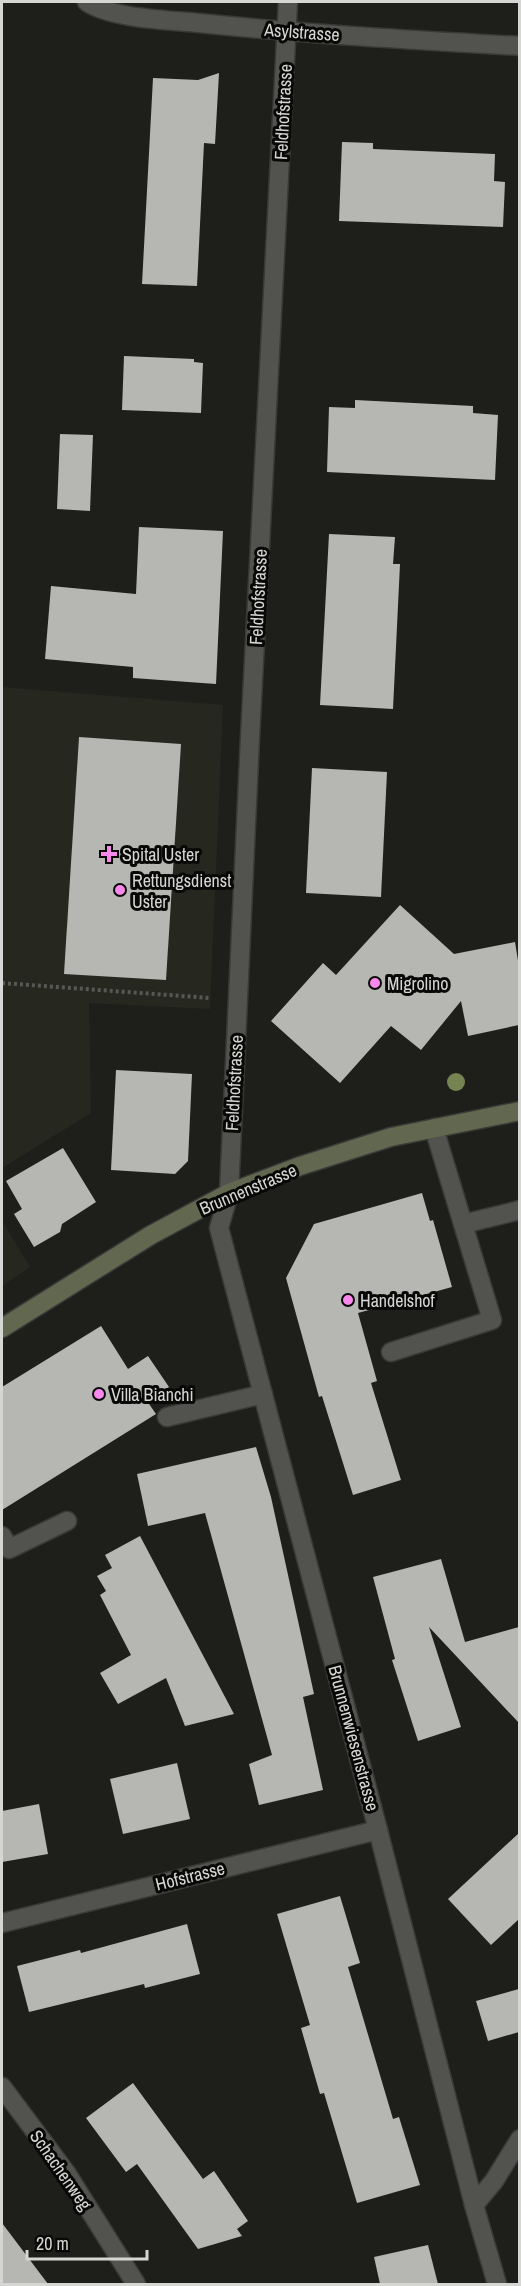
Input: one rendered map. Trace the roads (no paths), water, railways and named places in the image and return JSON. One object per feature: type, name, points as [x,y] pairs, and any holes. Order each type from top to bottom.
[{"type":"main road","name":"Brunnenstrasse","points":[[2,1328],[152,1235],[228,1193],[300,1166],[391,1137],[519,1111]]},
{"type":"street","name":"Asylstrasse","points":[[87,2],[95,7],[140,17],[288,32],[519,46]]},
{"type":"street","name":"Feldhofstrasse","points":[[228,1193],[288,2]]},
{"type":"street","points":[[391,1352],[492,1320],[434,1128]]},
{"type":"street","name":"Brunnenwiesenstrasse","points":[[228,1193],[219,1228],[378,1830],[474,2205],[497,2284]]},
{"type":"street","points":[[463,1224],[519,1210]]},
{"type":"street","points":[[167,1417],[263,1394]]},
{"type":"street","points":[[2,1536],[9,1550],[67,1521]]},
{"type":"street","name":"Hofstrasse","points":[[2,1923],[378,1830]]},
{"type":"street","name":"Schachenweg","points":[[2,2087],[67,2174],[136,2284]]},
{"type":"street","points":[[474,2205],[494,2181],[519,2139]]},
{"type":"place","name":"Spital Uster","points":[[109,854]]},
{"type":"place","name":"Rettungsdienst Uster","points":[[120,890]]},
{"type":"place","name":"Migrolino","points":[[375,983]]},
{"type":"place","name":"Handelshof","points":[[348,1300]]},
{"type":"place","name":"Villa Bianchi","points":[[99,1394]]}]
